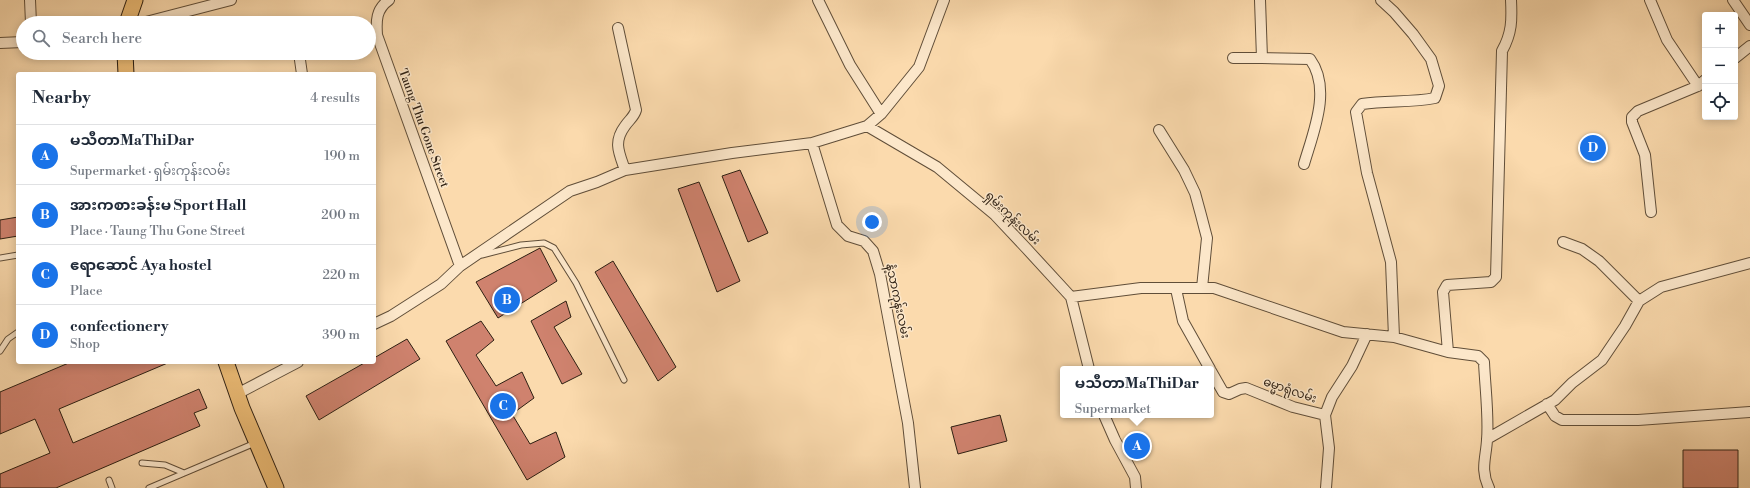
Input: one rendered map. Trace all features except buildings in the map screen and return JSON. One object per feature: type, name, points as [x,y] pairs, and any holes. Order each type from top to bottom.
[{"type":"main road","points":[[129,16],[135,0]]},
{"type":"main road","points":[[125,60],[126,72]]},
{"type":"main road","points":[[227,364],[237,394],[276,488]]},
{"type":"street","points":[[30,0],[31,16]]},
{"type":"street","points":[[169,16],[231,0]]},
{"type":"street","name":"Taung Thu Gone Street","points":[[389,0],[384,3],[376,18],[377,36],[460,266]]},
{"type":"street","points":[[818,0],[850,65],[881,114]]},
{"type":"street","points":[[376,323],[390,316],[441,284],[460,266],[570,191],[597,182],[625,170],[732,153],[812,143],[867,126],[881,114],[919,68],[944,0]]},
{"type":"street","points":[[1260,0],[1262,58]]},
{"type":"street","points":[[1381,0],[1394,12],[1413,34],[1431,59],[1439,86],[1435,98],[1373,102],[1362,104],[1356,112],[1367,173],[1391,262],[1394,337]]},
{"type":"street","points":[[1448,352],[1443,292],[1444,288],[1447,285],[1491,282],[1496,277],[1502,51],[1509,38],[1512,17],[1511,0]]},
{"type":"street","points":[[1650,0],[1667,40],[1701,83],[1638,111],[1632,117],[1632,122],[1645,155],[1652,212]]},
{"type":"street","points":[[1733,0],[1750,25]]},
{"type":"street","points":[[618,28],[636,110],[634,116],[620,132],[618,149],[625,170]]},
{"type":"street","points":[[0,43],[16,42]]},
{"type":"street","points":[[1738,56],[1750,46]]},
{"type":"street","points":[[1233,58],[1310,59],[1315,66],[1320,91],[1317,120],[1304,164]]},
{"type":"street","points":[[301,60],[302,72]]},
{"type":"street","name":"ရှမ်းကုန်းလမ်း","points":[[867,126],[937,167],[995,215],[1071,297],[1088,366]]},
{"type":"street","points":[[1159,130],[1184,170],[1195,193],[1201,215],[1207,238],[1202,288]]},
{"type":"street","name":"နံ့သာကုန်းလမ်း","points":[[812,143],[837,226],[848,236],[864,241],[873,251],[880,274],[908,423],[915,488]]},
{"type":"street","points":[[1563,242],[1582,249],[1599,261],[1639,301]]},
{"type":"street","points":[[1487,439],[1555,400],[1572,383],[1602,360],[1625,326],[1639,301],[1661,287],[1750,264]]},
{"type":"street","points":[[1071,297],[1142,288],[1214,288],[1343,332],[1394,337],[1448,352],[1478,356],[1484,362],[1487,439],[1483,462],[1485,480],[1489,488]]},
{"type":"street","points":[[1176,289],[1183,321],[1208,366]]},
{"type":"street","points":[[1325,415],[1332,397],[1352,366],[1367,334]]},
{"type":"street","points":[[237,394],[294,364]]},
{"type":"street","name":"ဓမ္မာရုံလမ်း","points":[[1214,377],[1223,392],[1229,394],[1246,388],[1293,407],[1325,415],[1329,448],[1326,488]]},
{"type":"street","points":[[1547,404],[1555,416],[1562,420],[1638,420],[1750,412]]},
{"type":"street","points":[[1105,418],[1115,440],[1135,477],[1136,488]]},
{"type":"lane","points":[[474,256],[521,245],[544,243],[554,248],[576,283],[624,380]]},
{"type":"lane","points":[[0,258],[16,255]]},
{"type":"lane","points":[[0,351],[8,339],[16,333]]},
{"type":"lane","points":[[149,488],[257,442]]},
{"type":"lane","points":[[142,463],[164,465],[184,473]]},
{"type":"lane","points":[[109,480],[112,488]]},
{"type":"place","name":"confectionery","points":[[1593,148]]},
{"type":"place","name":"အားကစားခန်းမ Sport Hall","points":[[507,300]]},
{"type":"place","name":"ဧရာဆောင် Aya hostel","points":[[503,406]]},
{"type":"place","name":"မသီတာMaThiDar","points":[[1137,446]]}]
